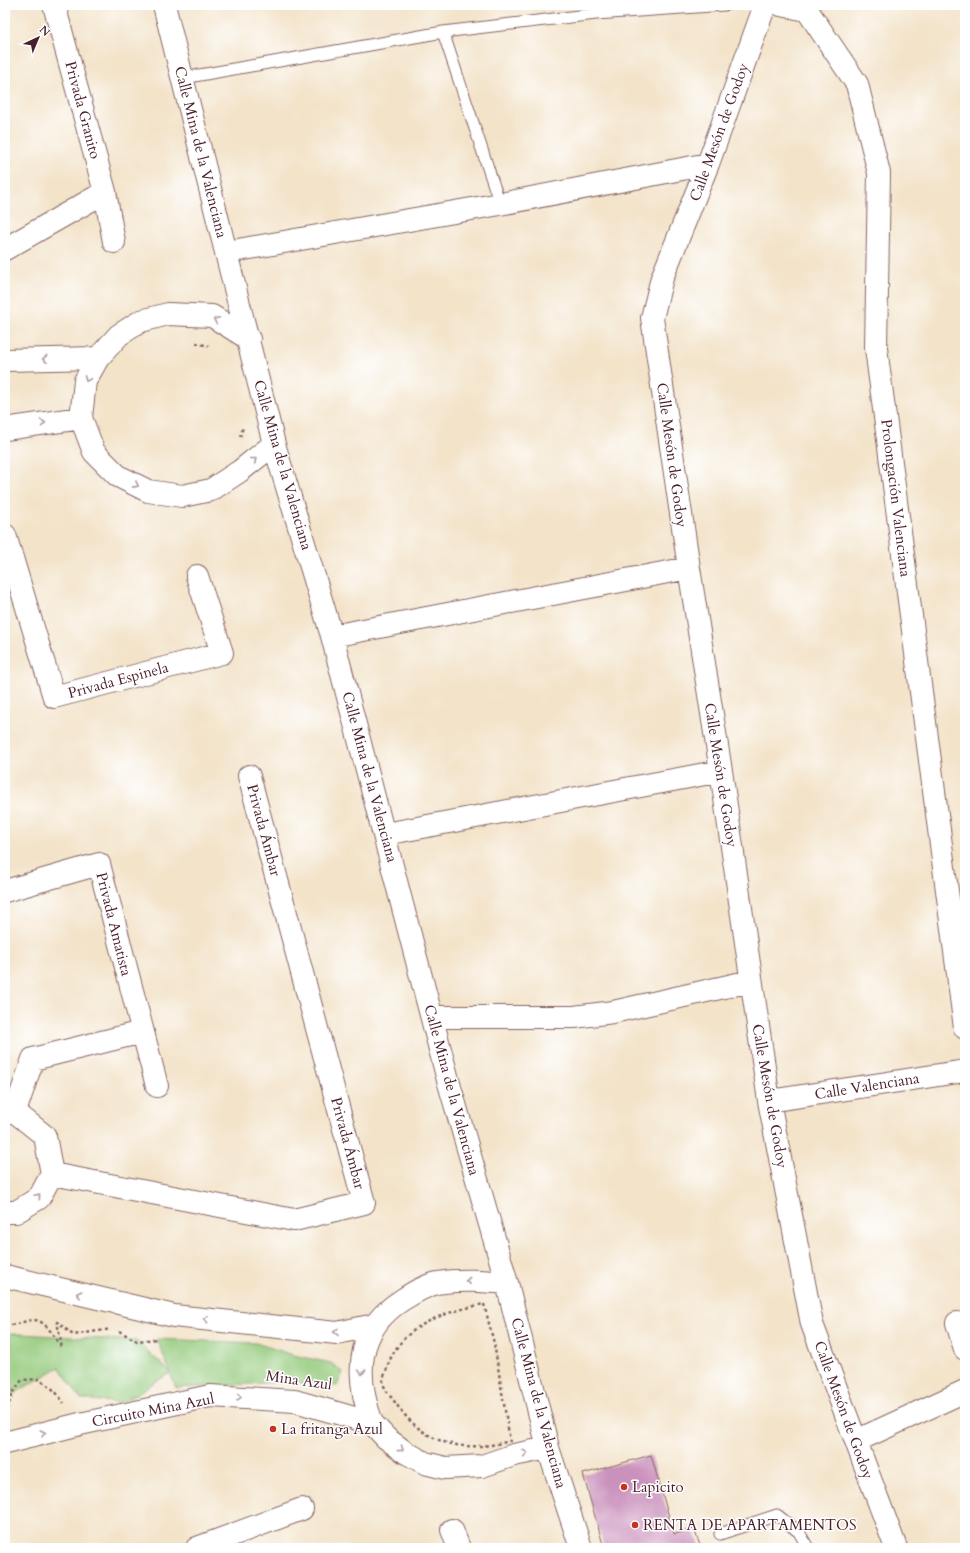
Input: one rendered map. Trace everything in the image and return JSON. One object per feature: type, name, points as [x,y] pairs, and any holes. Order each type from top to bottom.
[{"type":"street","name":"Privada Granito","points":[[54,5],[105,192],[114,242]]},
{"type":"street","name":"Calle Mina de la Valenciana","points":[[164,5],[249,339],[274,444],[332,636],[432,1017],[507,1283],[548,1448],[581,1548]]},
{"type":"street","name":"Calle Mesón de Godoy","points":[[766,5],[708,164],[662,278],[652,318],[721,771],[769,1101],[812,1324],[896,1548]]},
{"type":"street","name":"Prolongación Valenciana","points":[[781,5],[807,10],[857,84],[879,173],[876,348],[965,1028]]},
{"type":"street","points":[[227,252],[500,204],[708,164]]},
{"type":"street","points":[[5,249],[105,192]]},
{"type":"street","points":[[249,339],[212,316],[168,314],[141,321],[119,335],[98,358],[85,381],[81,418],[94,452],[118,476],[148,491],[182,496],[211,490],[274,444]]},
{"type":"street","points":[[5,360],[98,358]]},
{"type":"street","points":[[5,429],[81,418]]},
{"type":"street","name":"Privada Espinela","points":[[5,535],[54,697],[222,653],[197,576]]},
{"type":"street","points":[[332,636],[689,568]]},
{"type":"street","points":[[385,834],[721,771]]},
{"type":"street","name":"Privada Ámbar","points":[[52,1174],[294,1220],[364,1203],[249,776]]},
{"type":"street","name":"Privada Amatista","points":[[5,891],[99,864],[157,1086]]},
{"type":"street","points":[[432,1017],[574,1016],[613,1012],[751,981]]},
{"type":"street","points":[[5,1212],[16,1212],[39,1198],[52,1174],[46,1136],[10,1112],[33,1058],[142,1032]]},
{"type":"street","name":"Calle Valenciana","points":[[769,1101],[965,1071]]},
{"type":"street","points":[[5,1276],[174,1316],[337,1333],[374,1325]]},
{"type":"street","points":[[507,1283],[473,1280],[430,1286],[417,1290],[393,1305],[374,1325],[365,1343],[361,1359],[365,1404],[372,1423],[386,1438],[405,1452],[425,1463],[445,1468],[482,1466],[514,1455],[548,1448]]},
{"type":"street","points":[[957,1323],[965,1349]]},
{"type":"street","points":[[856,1441],[965,1391]]},
{"type":"street","name":"Circuito Mina Azul","points":[[5,1443],[80,1424],[210,1396],[295,1401],[372,1423]]},
{"type":"street","points":[[197,1548],[302,1509]]},
{"type":"lane","points":[[183,78],[442,32],[596,14],[725,5]]},
{"type":"lane","points":[[442,32],[500,204]]},
{"type":"lane","points":[[720,1534],[777,1515],[799,1532],[808,1548]]},
{"type":"path","points":[[191,341],[212,346]]},
{"type":"path","points":[[240,439],[243,425]]},
{"type":"path","points":[[484,1304],[494,1343],[510,1441],[472,1448],[440,1442],[424,1432],[402,1412],[383,1381],[391,1356],[409,1332],[434,1318],[460,1309],[484,1304]]},
{"type":"path","points":[[5,1325],[35,1320],[43,1323],[62,1348],[57,1322],[73,1335],[115,1328],[137,1341],[163,1338]]},
{"type":"path","points":[[5,1415],[13,1392],[22,1380],[39,1379],[55,1391],[65,1404],[70,1400]]},
{"type":"green space","points":[[5,1333],[137,1341],[170,1372],[157,1339],[256,1343],[293,1355],[331,1363],[343,1372],[337,1386],[287,1382],[176,1388],[170,1373],[121,1403],[81,1399],[59,1367],[5,1399]]},
{"type":"building","points":[[651,1455],[674,1534],[694,1529],[701,1548],[604,1548],[583,1474]]},
{"type":"place","name":"La fritanga Azul","points":[[273,1429]]},
{"type":"place","name":"Lapicito","points":[[624,1487]]},
{"type":"place","name":"RENTA DE APARTAMENTOS","points":[[635,1525]]}]
